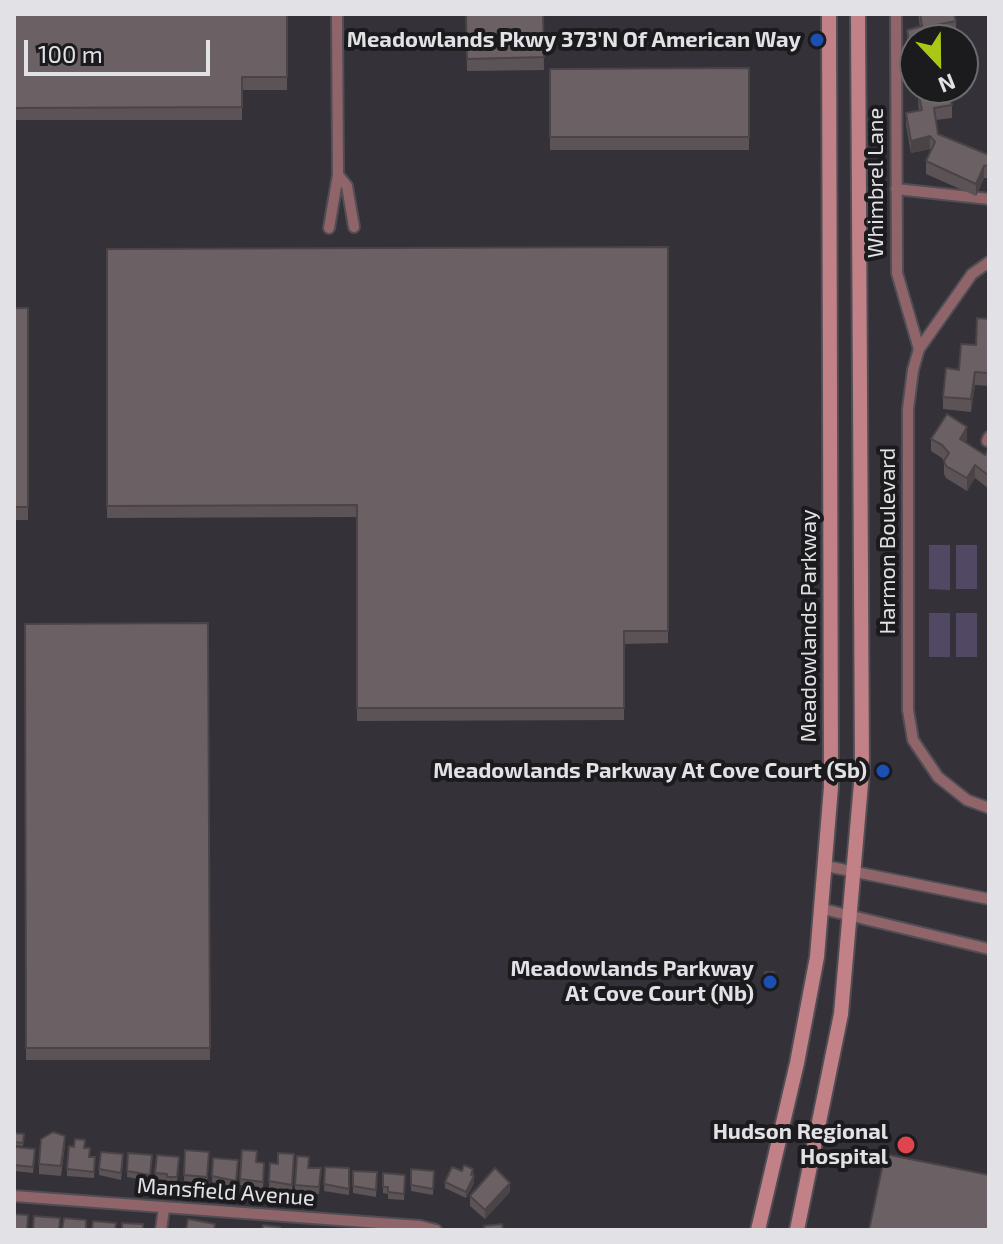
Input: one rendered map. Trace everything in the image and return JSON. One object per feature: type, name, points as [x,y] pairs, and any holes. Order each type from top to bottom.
[{"type":"main road","name":"Meadowlands Parkway","points":[[758,1230],[797,1063],[823,909],[826,866],[832,715],[829,14]]},
{"type":"main road","points":[[797,1230],[841,1014],[862,772],[858,14]]},
{"type":"street","points":[[329,228],[338,175],[337,14]]},
{"type":"street","name":"Whimbrel Lane","points":[[896,14],[897,273],[919,349]]},
{"type":"street","points":[[338,175],[347,186],[354,227]]},
{"type":"street","points":[[896,189],[989,199]]},
{"type":"street","name":"Harmon Boulevard","points":[[989,262],[972,274],[919,349],[908,409],[910,735],[938,777],[967,800],[989,808]]},
{"type":"street","points":[[826,866],[989,899]]},
{"type":"street","points":[[823,909],[989,949]]},
{"type":"street","name":"Mansfield Avenue","points":[[14,1196],[308,1224],[436,1230]]},
{"type":"street","points":[[161,1230],[164,1208]]},
{"type":"shaded area","points":[[929,545],[950,545],[950,590],[929,589]]},
{"type":"shaded area","points":[[956,545],[977,545],[977,589],[956,589]]},
{"type":"shaded area","points":[[929,613],[950,613],[950,657],[929,657]]},
{"type":"shaded area","points":[[956,613],[977,613],[977,657],[956,657]]},
{"type":"building","points":[[14,14],[287,14],[287,77],[242,77],[242,107],[14,108]]},
{"type":"building","points":[[466,14],[543,14],[544,57],[467,59]]},
{"type":"building","points":[[920,14],[954,14],[956,21],[941,24],[922,24]]},
{"type":"building","points":[[749,68],[749,137],[550,137],[550,69]]},
{"type":"building","points":[[921,104],[952,104],[934,108],[938,134],[989,155],[989,165],[984,166],[976,184],[926,161],[935,142],[930,136],[911,141],[906,113],[922,110]]},
{"type":"building","points":[[668,247],[668,631],[624,631],[624,708],[357,708],[357,505],[107,506],[107,249]]},
{"type":"building","points":[[14,308],[28,308],[28,507],[14,507]]},
{"type":"building","points":[[977,318],[989,319],[989,373],[975,372],[971,399],[943,397],[946,368],[959,370],[961,344],[976,345]]},
{"type":"building","points":[[947,414],[967,427],[960,439],[985,455],[989,447],[989,476],[975,465],[967,478],[946,466],[944,461],[949,453],[931,439]]},
{"type":"building","points":[[208,623],[210,1048],[26,1048],[25,624]]},
{"type":"building","points":[[881,763],[886,763],[886,773],[880,773]]},
{"type":"building","points":[[765,972],[774,972],[774,987],[765,987]]},
{"type":"building","points":[[53,1132],[65,1136],[61,1166],[39,1164],[41,1139]]},
{"type":"building","points":[[14,1133],[24,1134],[23,1143],[14,1142]]},
{"type":"building","points":[[75,1139],[85,1140],[84,1148],[90,1148],[89,1157],[95,1157],[94,1172],[67,1169],[69,1146],[74,1147]]},
{"type":"building","points":[[14,1147],[35,1149],[33,1167],[14,1165]]},
{"type":"building","points":[[185,1150],[209,1152],[207,1177],[184,1175]]},
{"type":"building","points":[[242,1150],[257,1151],[256,1162],[264,1163],[263,1182],[240,1179]]},
{"type":"building","points":[[101,1152],[123,1154],[121,1173],[99,1169]]},
{"type":"building","points":[[128,1153],[152,1155],[150,1175],[127,1171]]},
{"type":"building","points":[[278,1153],[294,1154],[292,1185],[269,1181],[270,1163],[278,1164]]},
{"type":"building","points":[[885,1154],[989,1175],[989,1230],[869,1230]]},
{"type":"building","points":[[157,1155],[179,1157],[177,1177],[155,1173]]},
{"type":"building","points":[[297,1156],[309,1157],[308,1168],[321,1168],[319,1187],[295,1185]]},
{"type":"building","points":[[213,1158],[238,1160],[236,1181],[212,1176]]},
{"type":"building","points":[[464,1165],[473,1169],[471,1175],[474,1176],[466,1192],[445,1182],[452,1167],[462,1171]]},
{"type":"building","points":[[325,1167],[349,1168],[349,1189],[324,1184]]},
{"type":"building","points":[[495,1168],[510,1183],[485,1210],[470,1196]]},
{"type":"building","points":[[411,1169],[434,1171],[433,1189],[411,1185]]},
{"type":"building","points":[[353,1171],[377,1172],[376,1190],[353,1186]]},
{"type":"building","points":[[383,1173],[405,1175],[404,1194],[388,1192],[388,1187],[383,1187]]},
{"type":"building","points":[[14,1214],[28,1215],[27,1230],[14,1230]]},
{"type":"building","points":[[34,1216],[60,1218],[59,1230],[33,1230]]},
{"type":"building","points":[[64,1218],[86,1220],[86,1230],[62,1230]]},
{"type":"building","points":[[188,1219],[215,1224],[214,1230],[186,1230]]},
{"type":"building","points":[[93,1221],[116,1223],[115,1230],[92,1230]]},
{"type":"building","points":[[122,1223],[143,1224],[143,1230],[122,1230]]},
{"type":"building","points":[[502,1224],[503,1230],[485,1230],[484,1226]]},
{"type":"building","points":[[263,1225],[280,1227],[279,1230],[262,1230]]},
{"type":"place","name":"Meadowlands Pkwy 373'N Of American Way","points":[[817,40]]},
{"type":"place","name":"Meadowlands Parkway At Cove Court (Sb)","points":[[883,771]]},
{"type":"place","name":"Meadowlands Parkway At Cove Court (Nb)","points":[[770,982]]},
{"type":"place","name":"Hudson Regional Hospital","points":[[906,1145]]}]
